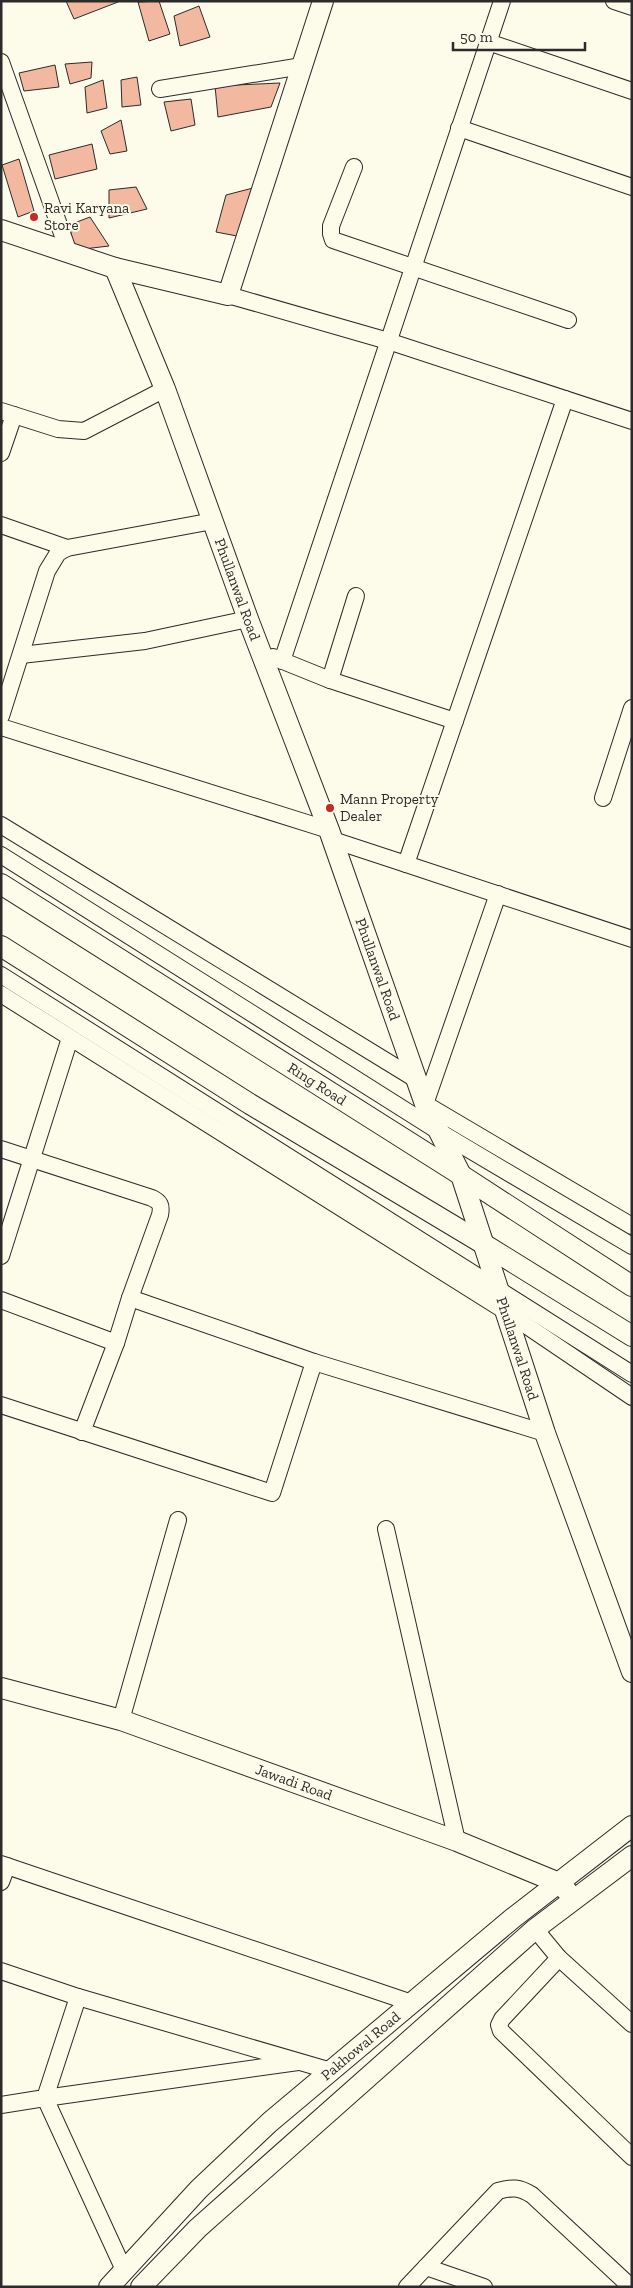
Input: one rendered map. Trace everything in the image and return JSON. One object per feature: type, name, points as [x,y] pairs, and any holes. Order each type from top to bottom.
[{"type":"street","points":[[228,295],[323,1]]},
{"type":"street","points":[[282,661],[502,1]]},
{"type":"street","points":[[614,1],[632,7]]},
{"type":"street","points":[[488,42],[632,90]]},
{"type":"street","points":[[1,62],[70,253]]},
{"type":"street","points":[[160,89],[302,66]]},
{"type":"street","points":[[459,128],[632,186]]},
{"type":"street","points":[[354,167],[331,226],[331,234],[338,243],[413,266],[568,320]]},
{"type":"street","points":[[1,230],[115,268],[228,295],[388,342],[632,421]]},
{"type":"street","name":"Phullanwal Road","points":[[115,268],[165,389],[248,619],[331,835],[425,1104],[461,1175],[545,1433],[632,1672]]},
{"type":"street","points":[[1,453],[8,413],[58,429],[84,431],[165,389]]},
{"type":"street","points":[[406,864],[565,399]]},
{"type":"street","points":[[1,716],[51,561],[58,553],[67,548],[213,521]]},
{"type":"street","points":[[1,525],[67,548]]},
{"type":"street","points":[[330,680],[356,596]]},
{"type":"street","points":[[21,655],[145,641],[248,619]]},
{"type":"street","points":[[262,653],[330,680],[455,721]]},
{"type":"street","points":[[602,798],[632,708]]},
{"type":"street","points":[[1,727],[331,835],[406,864],[632,939]]},
{"type":"street","points":[[1,825],[416,1080]]},
{"type":"street","points":[[1,855],[438,1131],[632,1246]]},
{"type":"street","name":"Ring Road","points":[[1,884],[461,1175],[632,1286]]},
{"type":"street","points":[[498,894],[425,1104],[632,1226]]},
{"type":"street","points":[[1,946],[250,1104],[482,1243],[632,1336]]},
{"type":"street","points":[[1,975],[632,1374]]},
{"type":"street","points":[[1,994],[505,1311],[632,1397]]},
{"type":"street","points":[[1,1256],[30,1159],[70,1038]]},
{"type":"street","points":[[1,1149],[152,1198],[159,1202],[162,1207],[116,1343],[82,1432]]},
{"type":"street","points":[[130,1298],[314,1362],[545,1433]]},
{"type":"street","points":[[1,1300],[116,1343]]},
{"type":"street","points":[[1,1405],[272,1493],[314,1362]]},
{"type":"street","points":[[121,1720],[178,1520]]},
{"type":"street","points":[[386,1530],[457,1841]]},
{"type":"street","name":"Jawadi Road","points":[[1,1688],[121,1720],[457,1841],[559,1883],[574,1899]]},
{"type":"street","name":"Pakhowal Road","points":[[109,2287],[233,2156],[412,2002],[632,1826]]},
{"type":"street","name":"Pakhowal Road","points":[[141,2287],[198,2228],[535,1929],[632,1856]]},
{"type":"street","points":[[1,1882],[4,1865],[412,2002]]},
{"type":"street","points":[[535,1929],[559,1958],[632,2024]]},
{"type":"street","points":[[559,1958],[502,2019],[499,2025],[501,2031],[632,2157]]},
{"type":"street","points":[[1,1970],[78,1997],[331,2071]]},
{"type":"street","points":[[78,1997],[45,2098],[124,2270]]},
{"type":"street","points":[[1,2106],[298,2062]]},
{"type":"street","points":[[407,2287],[498,2191],[511,2187],[522,2188],[532,2195],[631,2287]]},
{"type":"street","points":[[426,2267],[484,2287]]},
{"type":"building","points":[[66,1],[117,1],[118,2],[74,19]]},
{"type":"building","points":[[159,1],[170,34],[149,41],[138,2]]},
{"type":"building","points":[[199,6],[210,37],[180,46],[174,16]]},
{"type":"building","points":[[92,62],[91,78],[70,84],[65,64]]},
{"type":"building","points":[[55,65],[59,87],[24,91],[19,73]]},
{"type":"building","points":[[137,77],[141,105],[122,107],[121,80]]},
{"type":"building","points":[[103,80],[107,108],[87,113],[85,87]]},
{"type":"building","points":[[280,83],[271,107],[218,117],[215,86]]},
{"type":"building","points":[[191,99],[195,125],[171,131],[164,102]]},
{"type":"building","points":[[121,120],[127,151],[110,154],[101,131]]},
{"type":"building","points":[[92,144],[97,169],[55,179],[49,155]]},
{"type":"building","points":[[19,159],[34,211],[18,217],[2,165]]},
{"type":"building","points":[[136,187],[147,209],[109,218],[109,190]]},
{"type":"building","points":[[253,188],[237,236],[216,232],[226,195]]},
{"type":"building","points":[[90,217],[109,246],[75,250],[69,225]]},
{"type":"place","name":"Ravi Karyana Store","points":[[34,217]]},
{"type":"place","name":"Mann Property Dealer","points":[[330,808]]}]
